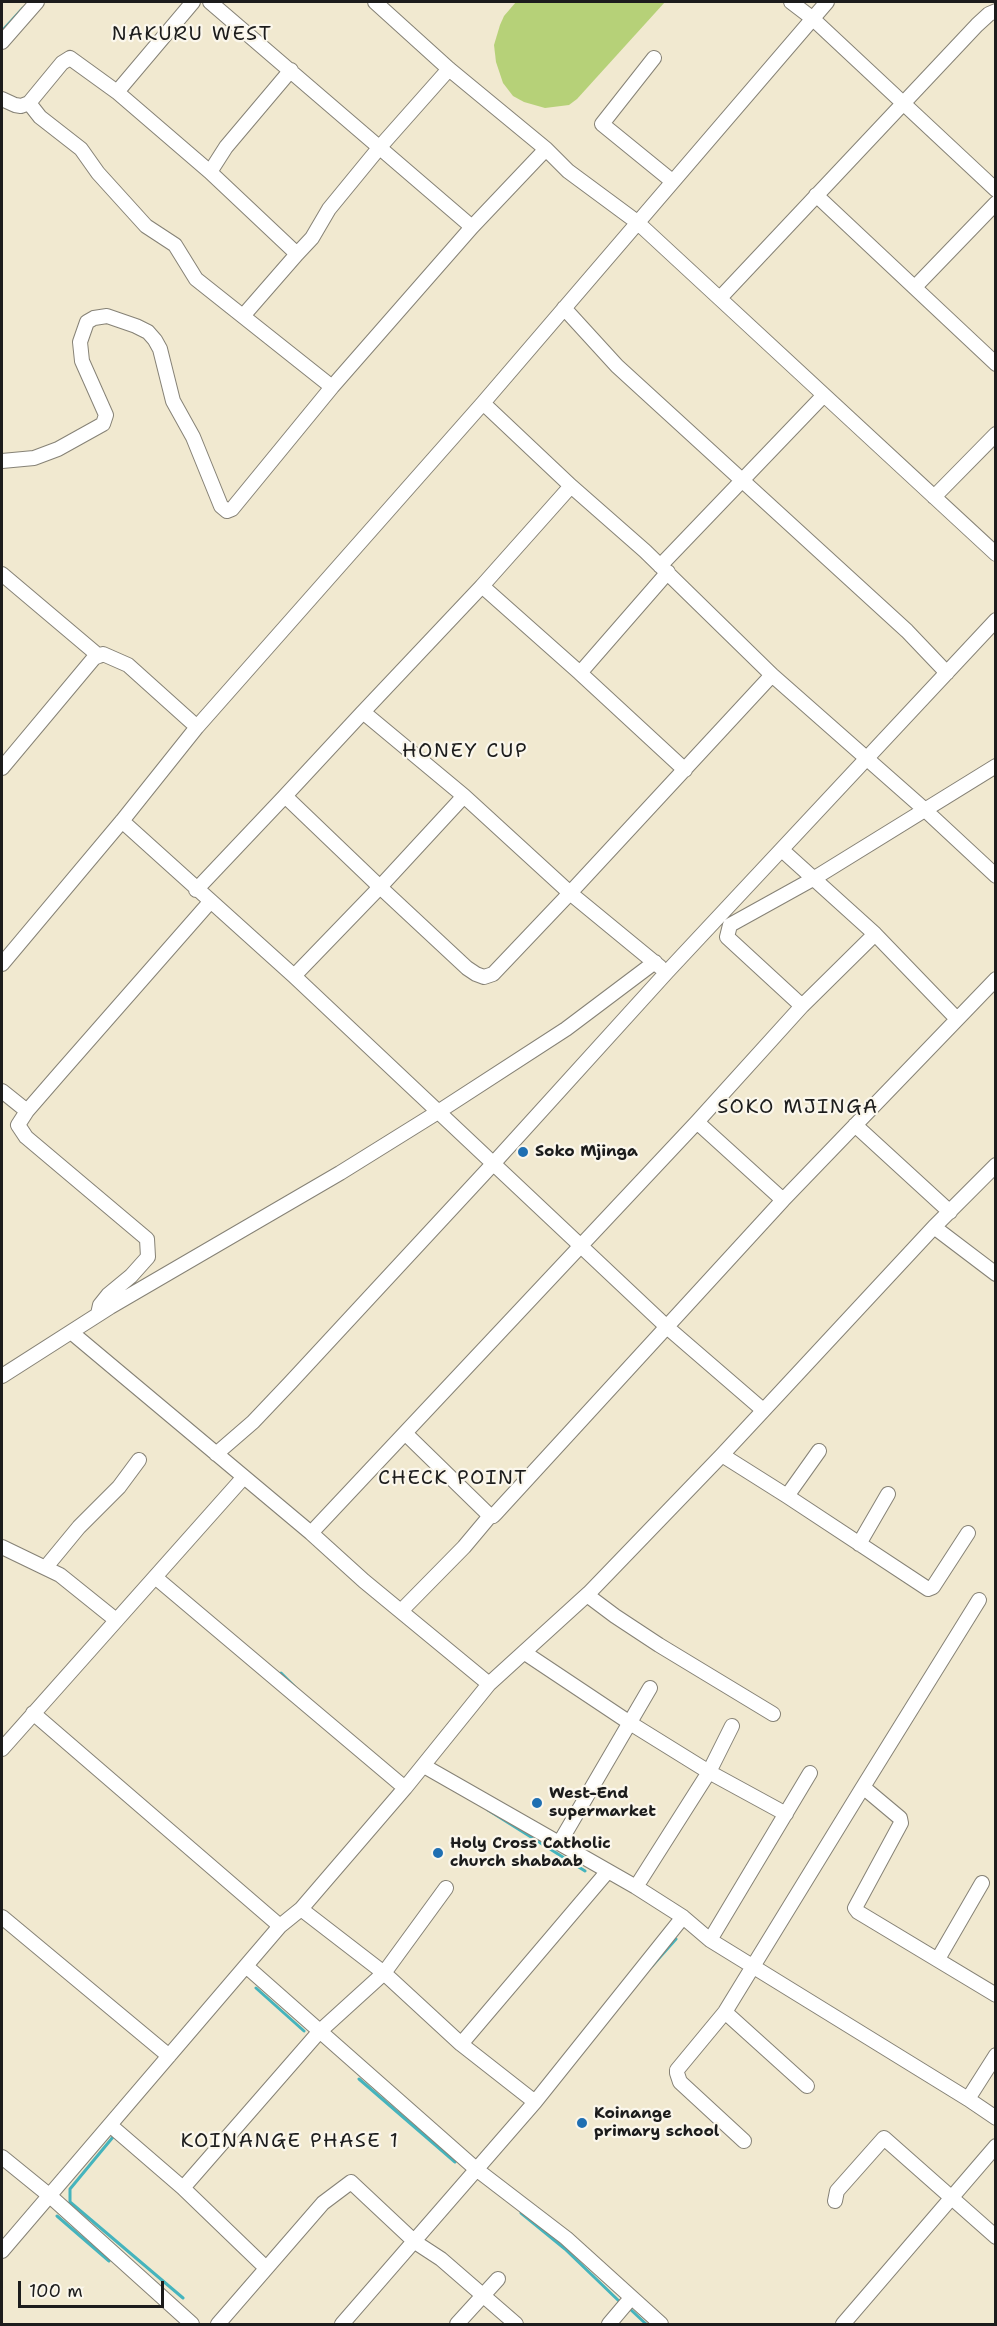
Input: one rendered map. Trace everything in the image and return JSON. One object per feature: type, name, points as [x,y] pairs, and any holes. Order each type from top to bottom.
[{"type":"street","points":[[2,42],[37,2]]},
{"type":"street","points":[[117,92],[193,2]]},
{"type":"street","points":[[210,2],[472,227]]},
{"type":"street","points":[[375,2],[449,69],[546,149],[568,171],[637,222],[996,554]]},
{"type":"street","points":[[791,2],[813,18],[996,190]]},
{"type":"street","points":[[2,963],[122,821],[197,727],[483,403],[827,2]]},
{"type":"street","points":[[720,298],[902,104],[994,10]]},
{"type":"street","points":[[2,99],[15,105],[29,104],[62,63],[70,58],[117,92],[210,172],[297,254]]},
{"type":"street","points":[[654,58],[602,124],[672,181]]},
{"type":"street","points":[[243,316],[312,238],[329,210],[379,148],[449,69]]},
{"type":"street","points":[[210,172],[226,147],[291,70]]},
{"type":"street","points":[[29,104],[40,117],[81,149],[98,173],[146,226],[175,245],[196,279],[332,387]]},
{"type":"street","points":[[2,461],[34,458],[58,449],[103,424],[106,415],[82,361],[80,345],[82,331],[87,322],[94,318],[107,316],[126,321],[148,332],[155,340],[160,349],[174,401],[193,437],[221,506],[227,511],[239,504],[332,387],[472,227],[546,149]]},
{"type":"street","points":[[816,195],[996,364]]},
{"type":"street","points":[[915,287],[996,203]]},
{"type":"street","points":[[564,308],[585,334],[617,366],[907,631],[947,673]]},
{"type":"street","points":[[580,673],[664,569],[824,395]]},
{"type":"street","points":[[483,403],[664,569],[772,675],[996,876]]},
{"type":"street","points":[[934,497],[996,434]]},
{"type":"street","points":[[196,890],[482,586],[571,486]]},
{"type":"street","points":[[3,580],[99,656]]},
{"type":"street","points":[[482,586],[685,770]]},
{"type":"street","points":[[216,1455],[282,1391],[667,972],[996,620]]},
{"type":"street","points":[[2,768],[94,658],[104,654],[128,665],[197,727]]},
{"type":"street","points":[[285,796],[467,968],[484,977],[501,968],[772,675]]},
{"type":"street","points":[[363,712],[464,796],[570,893],[667,972]]},
{"type":"street","points":[[802,1006],[727,937],[730,926],[813,879],[996,766]]},
{"type":"street","points":[[294,976],[464,796]]},
{"type":"street","points":[[122,821],[294,976],[492,1165],[668,1328],[763,1410]]},
{"type":"street","points":[[782,850],[875,934],[956,1018]]},
{"type":"street","points":[[98,1315],[100,1305],[108,1295],[131,1276],[148,1257],[147,1239],[26,1137],[18,1125],[27,1111],[210,902]]},
{"type":"street","points":[[311,1533],[697,1122],[802,1006],[875,934]]},
{"type":"street","points":[[2,1376],[98,1315],[340,1173],[438,1112],[566,1029],[655,962]]},
{"type":"street","points":[[401,1611],[464,1546],[490,1515],[496,1513],[668,1328],[783,1200],[996,979]]},
{"type":"street","points":[[2,1090],[27,1111]]},
{"type":"street","points":[[697,1122],[783,1200]]},
{"type":"street","points":[[855,1125],[950,1212]]},
{"type":"street","points":[[2,2251],[280,1926],[301,1908],[424,1766],[489,1684],[587,1595],[722,1455],[934,1227],[996,1165]]},
{"type":"street","points":[[934,1227],[996,1274]]},
{"type":"street","points":[[71,1332],[489,1684]]},
{"type":"street","points":[[406,1434],[490,1515]]},
{"type":"street","points":[[788,1496],[819,1451]]},
{"type":"street","points":[[722,1455],[928,1589],[933,1587],[968,1533]]},
{"type":"street","points":[[46,1567],[79,1527],[120,1487],[139,1460]]},
{"type":"street","points":[[2,1749],[243,1478]]},
{"type":"street","points":[[859,1544],[888,1494]]},
{"type":"street","points":[[2,1547],[60,1575],[116,1620]]},
{"type":"street","points":[[155,1577],[405,1788]]},
{"type":"street","points":[[587,1595],[659,1645],[773,1714]]},
{"type":"street","points":[[744,2141],[680,2082],[677,2070],[725,2012],[979,1600]]},
{"type":"street","points":[[525,1653],[709,1772],[786,1814]]},
{"type":"street","points":[[560,1842],[650,1688]]},
{"type":"street","points":[[33,1713],[280,1926]]},
{"type":"street","points":[[636,1887],[709,1772],[732,1726]]},
{"type":"street","points":[[424,1766],[636,1887],[683,1917],[710,1940],[996,2118]]},
{"type":"street","points":[[710,1940],[810,1773]]},
{"type":"street","points":[[863,1787],[900,1818],[902,1823],[855,1908],[858,1912],[996,1995]]},
{"type":"street","points":[[461,2044],[608,1871]]},
{"type":"street","points":[[938,1959],[982,1883]]},
{"type":"street","points":[[183,2188],[319,2032],[384,1973],[446,1888]]},
{"type":"street","points":[[301,1908],[384,1973],[461,2044],[535,2102]]},
{"type":"street","points":[[2,1917],[168,2056]]},
{"type":"street","points":[[342,2325],[535,2102],[683,1917]]},
{"type":"street","points":[[246,1966],[476,2169],[566,2238],[661,2325]]},
{"type":"street","points":[[725,2012],[807,2086]]},
{"type":"street","points":[[968,2099],[996,2055]]},
{"type":"street","points":[[110,2125],[183,2188],[266,2268]]},
{"type":"street","points":[[835,2201],[837,2192],[884,2138],[996,2237]]},
{"type":"street","points":[[843,2325],[996,2146]]},
{"type":"street","points":[[2,2157],[50,2196],[192,2325]]},
{"type":"street","points":[[218,2325],[323,2203],[351,2182],[415,2242],[441,2259],[516,2325]]},
{"type":"street","points":[[457,2325],[498,2279]]},
{"type":"street","points":[[609,2325],[631,2298]]},
{"type":"green space","points":[[516,2],[665,2],[577,99],[569,105],[545,108],[513,96],[503,83],[496,62],[494,45],[500,25],[504,16]]},
{"type":"waterway","points":[[2,31],[23,8]]},
{"type":"waterway","points":[[281,1673],[295,1687]]},
{"type":"waterway","points":[[488,1810],[585,1871]]},
{"type":"waterway","points":[[652,1966],[676,1939]]},
{"type":"waterway","points":[[256,1988],[304,2031]]},
{"type":"waterway","points":[[359,2079],[455,2162]]},
{"type":"waterway","points":[[113,2137],[70,2189],[70,2202],[183,2298]]},
{"type":"waterway","points":[[521,2213],[565,2249],[621,2303]]},
{"type":"waterway","points":[[57,2216],[109,2261]]},
{"type":"waterway","points":[[630,2309],[646,2324]]},
{"type":"place","name":"Soko Mjinga","points":[[523,1152]]},
{"type":"place","name":"West-End supermarket","points":[[537,1803]]},
{"type":"place","name":"Holy Cross Catholic church shabaab","points":[[438,1853]]},
{"type":"place","name":"Koinange primary school","points":[[582,2123]]},
{"type":"district","name":"NAKURU WEST","points":[[192,35]]},
{"type":"district","name":"HONEY CUP","points":[[465,752]]},
{"type":"district","name":"SOKO MJINGA","points":[[798,1108]]},
{"type":"district","name":"CHECK POINT","points":[[453,1479]]},
{"type":"district","name":"KOINANGE PHASE 1","points":[[290,2142]]}]
